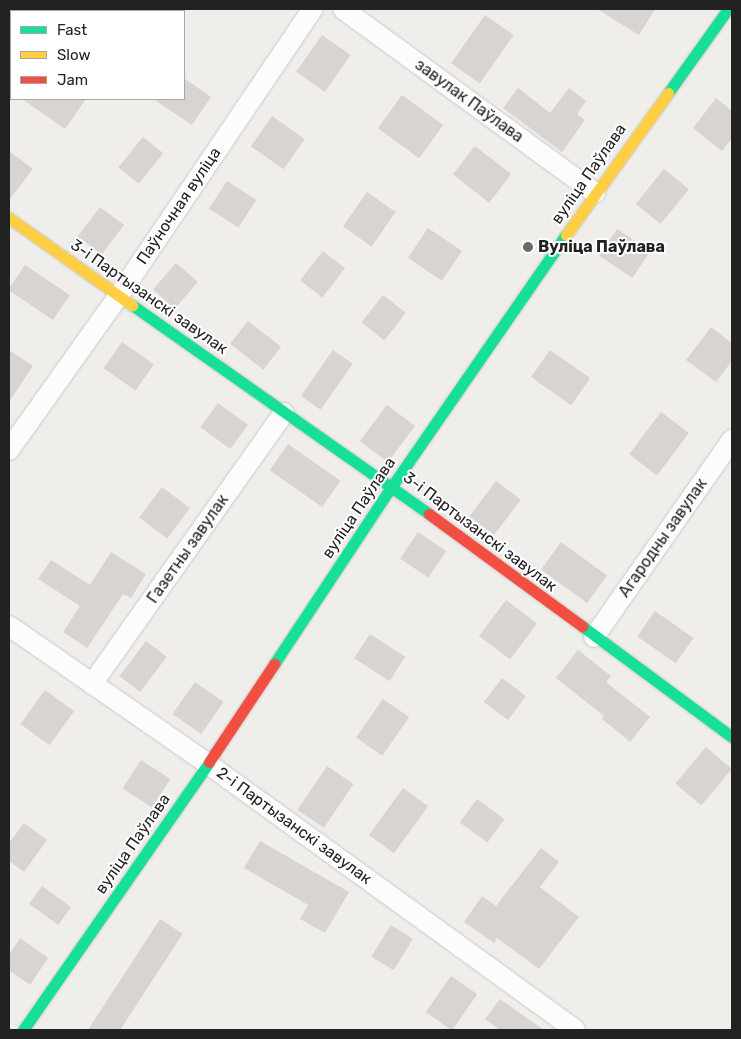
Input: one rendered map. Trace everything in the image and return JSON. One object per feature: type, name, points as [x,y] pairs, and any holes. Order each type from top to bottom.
[{"type":"street","name":"Паўночная вуліца","points":[[9,450],[119,295],[313,9]]},
{"type":"street","name":"завулак Паўлава","points":[[343,9],[595,193]]},
{"type":"street","name":"вуліца Паўлава","points":[[23,1030],[208,764],[392,486],[595,193],[728,9]]},
{"type":"street","name":"3-і Партызанскі завулак","points":[[9,218],[284,414],[392,486],[594,637],[732,737]]},
{"type":"street","name":"Газетны завулак","points":[[92,684],[284,414]]},
{"type":"street","name":"Агародны завулак","points":[[594,637],[732,440]]},
{"type":"street","name":"2-і Партызанскі завулак","points":[[9,626],[208,764],[575,1030]]},
{"type":"building","points":[[597,9],[655,9],[639,35]]},
{"type":"building","points":[[485,15],[514,35],[480,83],[451,63]]},
{"type":"building","points":[[322,35],[351,55],[325,92],[296,72]]},
{"type":"building","points":[[185,79],[211,97],[192,125],[154,100],[185,100]]},
{"type":"building","points":[[518,88],[550,113],[569,88],[586,101],[577,114],[585,120],[562,152],[503,108]]},
{"type":"building","points":[[402,95],[443,125],[419,158],[378,128]]},
{"type":"building","points":[[716,98],[732,111],[732,138],[722,151],[693,128]]},
{"type":"building","points":[[23,100],[85,100],[65,129]]},
{"type":"building","points":[[272,116],[305,139],[284,169],[251,146]]},
{"type":"building","points":[[143,137],[163,153],[139,184],[118,167]]},
{"type":"building","points":[[475,146],[511,174],[489,203],[453,174]]},
{"type":"building","points":[[9,151],[33,169],[9,200]]},
{"type":"building","points":[[664,169],[689,189],[661,224],[636,204]]},
{"type":"building","points":[[227,181],[256,200],[238,228],[209,209]]},
{"type":"building","points":[[367,192],[396,212],[372,246],[343,226]]},
{"type":"building","points":[[100,207],[124,225],[102,255],[78,237]]},
{"type":"building","points":[[428,228],[462,251],[442,281],[408,258]]},
{"type":"building","points":[[617,229],[650,251],[632,278],[599,256]]},
{"type":"building","points":[[323,251],[345,268],[322,297],[300,280]]},
{"type":"building","points":[[176,263],[198,282],[175,308],[153,289]]},
{"type":"building","points":[[25,265],[70,295],[53,320],[9,290]]},
{"type":"building","points":[[383,295],[406,313],[384,340],[361,323]]},
{"type":"building","points":[[248,321],[281,347],[263,370],[230,344]]},
{"type":"building","points":[[711,327],[732,343],[732,361],[716,382],[686,360]]},
{"type":"building","points":[[122,342],[154,364],[136,391],[104,368]]},
{"type":"building","points":[[9,350],[33,366],[9,402]]},
{"type":"building","points":[[333,350],[353,364],[321,410],[301,396]]},
{"type":"building","points":[[550,350],[590,378],[571,405],[531,377]]},
{"type":"building","points":[[218,403],[248,425],[230,449],[200,427]]},
{"type":"building","points":[[387,405],[415,426],[388,462],[360,441]]},
{"type":"building","points":[[661,412],[689,433],[657,475],[629,454]]},
{"type":"building","points":[[288,444],[340,481],[322,507],[270,470]]},
{"type":"building","points":[[496,481],[521,500],[494,535],[470,516]]},
{"type":"building","points":[[162,487],[190,508],[167,538],[139,517]]},
{"type":"building","points":[[418,532],[446,551],[428,578],[400,559]]},
{"type":"building","points":[[561,542],[607,576],[587,603],[541,570]]},
{"type":"building","points":[[111,552],[146,574],[131,598],[123,594],[87,648],[63,632],[80,606],[38,579],[51,560],[90,585]]},
{"type":"building","points":[[506,600],[537,623],[510,659],[479,636]]},
{"type":"building","points":[[655,611],[694,638],[676,663],[637,636]]},
{"type":"building","points":[[370,634],[405,657],[389,681],[354,658]]},
{"type":"building","points":[[146,641],[167,657],[140,692],[120,676]]},
{"type":"building","points":[[578,650],[611,676],[606,682],[650,717],[630,742],[602,719],[604,716],[556,678]]},
{"type":"building","points":[[502,678],[526,696],[508,720],[484,702]]},
{"type":"building","points":[[195,682],[224,702],[201,734],[173,714]]},
{"type":"building","points":[[45,690],[74,711],[49,745],[20,724]]},
{"type":"building","points":[[383,699],[409,717],[382,756],[356,738]]},
{"type":"building","points":[[706,747],[732,769],[701,806],[675,784]]},
{"type":"building","points":[[141,760],[170,779],[152,808],[122,789]]},
{"type":"building","points":[[327,766],[354,784],[324,828],[297,810]]},
{"type":"building","points":[[403,788],[428,806],[394,853],[369,835]]},
{"type":"building","points":[[477,799],[505,819],[487,842],[460,822]]},
{"type":"building","points":[[24,823],[47,840],[24,872],[9,861],[9,843]]},
{"type":"building","points":[[260,841],[349,892],[325,933],[300,919],[308,905],[244,868]]},
{"type":"building","points":[[541,848],[559,862],[540,887],[579,917],[539,969],[497,938],[494,943],[464,922],[482,896],[496,906]]},
{"type":"building","points":[[42,886],[71,907],[58,925],[29,904]]},
{"type":"building","points":[[160,919],[183,934],[120,1030],[88,1030]]},
{"type":"building","points":[[391,925],[413,939],[393,970],[371,956]]},
{"type":"building","points":[[20,938],[48,958],[30,985],[9,970],[9,955]]},
{"type":"building","points":[[451,976],[477,994],[452,1030],[426,1012]]},
{"type":"building","points":[[500,999],[544,1030],[500,1030],[485,1019]]},
{"type":"traffic: fast","points":[[668,93],[728,9]]},
{"type":"traffic: fast","points":[[274,664],[392,486],[566,235]]},
{"type":"traffic: fast","points":[[132,305],[429,514]]},
{"type":"traffic: fast","points":[[582,626],[732,737]]},
{"type":"traffic: fast","points":[[23,1030],[209,762]]},
{"type":"traffic: slow","points":[[566,235],[668,93]]},
{"type":"traffic: slow","points":[[9,218],[132,305]]},
{"type":"traffic: jam","points":[[429,514],[582,626]]},
{"type":"traffic: jam","points":[[209,762],[274,664]]},
{"type":"place","name":"Вуліца Паўлава","points":[[528,247]]}]
